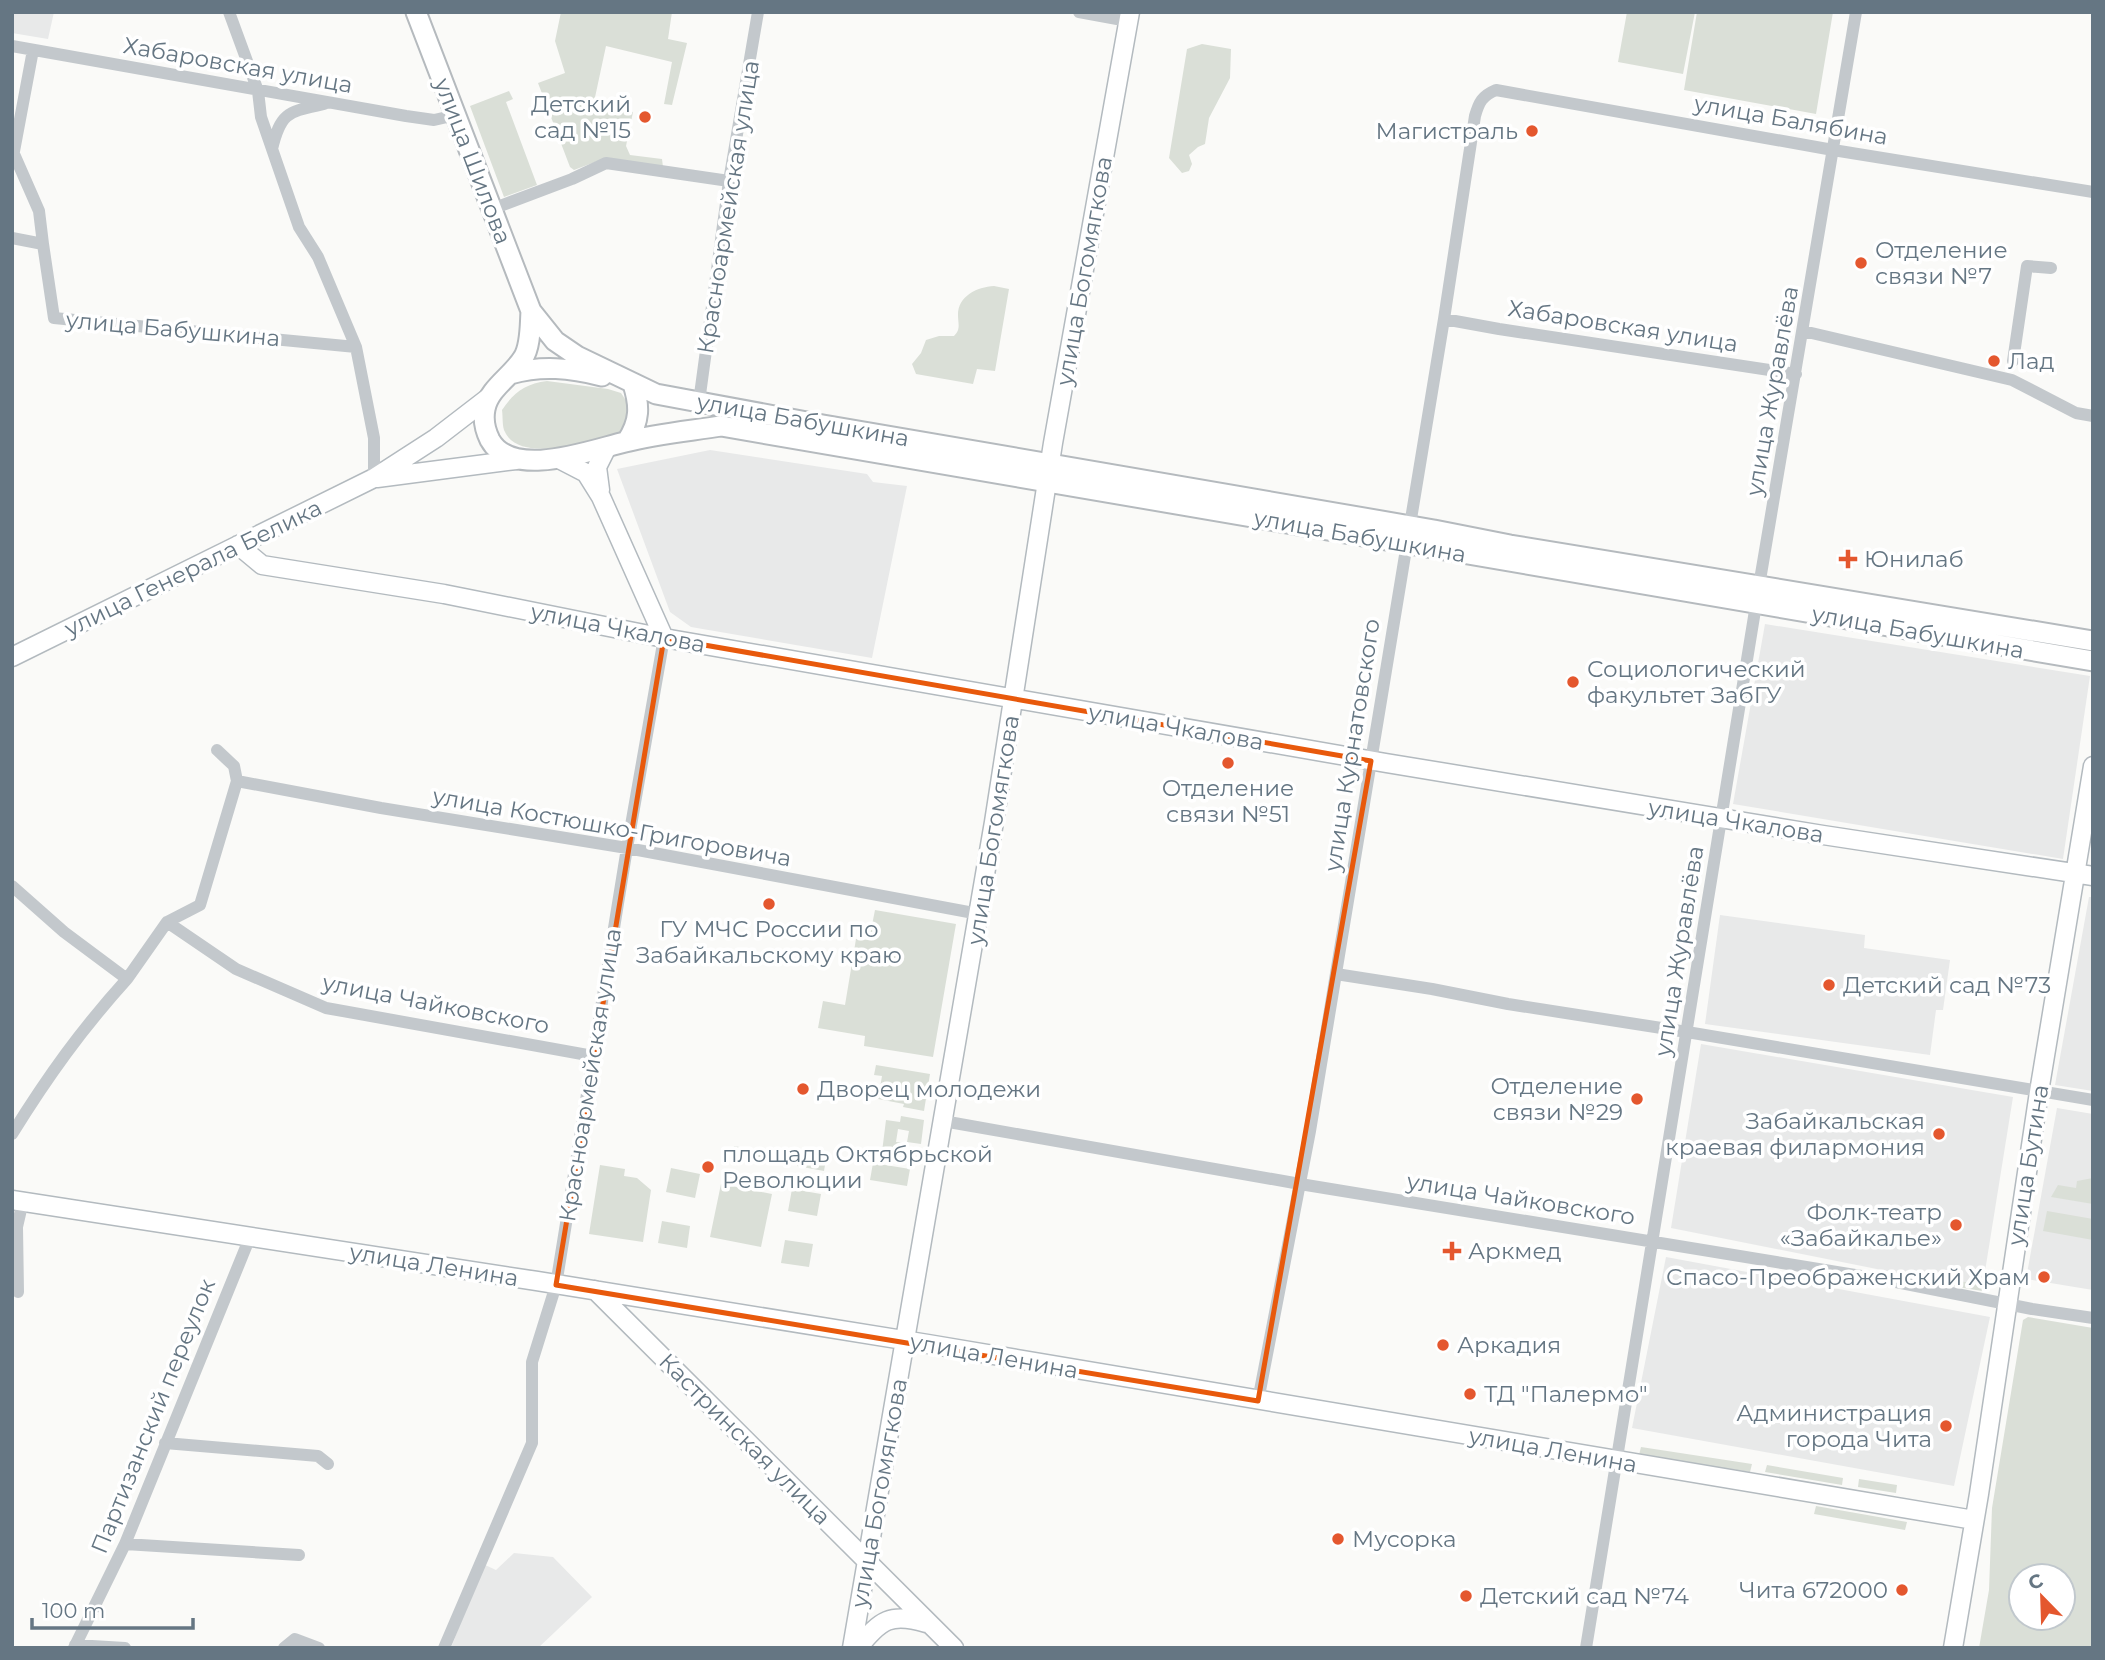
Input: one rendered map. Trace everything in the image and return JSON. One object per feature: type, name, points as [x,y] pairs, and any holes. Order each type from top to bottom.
[{"type":"main road","name":"улица Шилова","points":[[415,12],[531,310]]},
{"type":"main road","name":"улица Богомягкова","points":[[852,1648],[865,1560],[906,1341],[979,914],[1049,472],[1129,16]]},
{"type":"main road","points":[[374,478],[436,438],[488,398],[525,356],[531,310]]},
{"type":"main road","points":[[374,478],[516,460],[557,458],[627,441],[639,414],[638,398],[633,384],[577,356],[555,341],[531,310]]},
{"type":"main road","points":[[510,374],[531,368],[552,367],[633,384]]},
{"type":"main road","name":"улица Бабушкина","points":[[633,384],[656,394],[1049,472],[1759,596],[2093,661]]},
{"type":"main road","points":[[488,398],[484,412],[488,436],[501,454],[516,460]]},
{"type":"main road","name":"улица Бабушкина","points":[[627,441],[721,426],[1049,472]]},
{"type":"main road","points":[[601,497],[597,467],[607,447]]},
{"type":"main road","points":[[557,458],[586,473],[601,497],[664,638]]},
{"type":"main road","name":"улица Генерала Белика","points":[[12,657],[374,478]]},
{"type":"main road","name":"улица Чкалова","points":[[238,545],[262,565],[444,594],[664,638],[1371,761],[1722,819],[2084,874]]},
{"type":"main road","name":"улица Бабушкина","points":[[1759,596],[2093,641]]},
{"type":"main road","name":"улица Бутина","points":[[1953,1648],[1975,1520],[2039,1092],[2084,874],[2093,766]]},
{"type":"main road","name":"улица Ленина","points":[[17,1201],[595,1290],[1975,1520]]},
{"type":"main road","name":"Кастринская улица","points":[[595,1290],[954,1648]]},
{"type":"main road","points":[[858,1648],[876,1626],[889,1619],[909,1618],[929,1624]]},
{"type":"street","points":[[229,12],[258,91],[261,117],[299,228],[318,257],[356,347],[374,438],[374,478]]},
{"type":"street","name":"Красноармейская улица","points":[[699,402],[729,181],[758,12]]},
{"type":"street","points":[[1079,12],[1129,16]]},
{"type":"street","name":"улица Журавлёва","points":[[1586,1648],[1856,12]]},
{"type":"street","name":"Хабаровская улица","points":[[12,46],[434,120],[456,115]]},
{"type":"street","points":[[12,238],[43,244],[39,211],[13,158],[33,50]]},
{"type":"street","name":"улица Балябина","points":[[1484,95],[1496,90],[1833,150],[2093,192]]},
{"type":"street","name":"улица Курнатовского","points":[[1258,1401],[1300,1184],[1336,974],[1475,116],[1484,95]]},
{"type":"street","points":[[272,149],[280,122],[287,114],[329,103]]},
{"type":"street","points":[[492,209],[572,179],[606,163],[729,181]]},
{"type":"street","name":"улица Бабушкина","points":[[43,244],[54,318],[356,347]]},
{"type":"street","points":[[2013,361],[2027,266],[2051,268]]},
{"type":"street","name":"Хабаровская улица","points":[[1444,319],[1796,373]]},
{"type":"street","points":[[1803,331],[2012,380],[2076,413],[2093,416]]},
{"type":"street","name":"Красноармейская улица","points":[[443,1648],[532,1443],[532,1362],[556,1284],[664,638]]},
{"type":"street","points":[[12,1134],[45,1081],[88,1021],[127,979],[167,922],[200,905],[237,781],[234,766],[217,750]]},
{"type":"street","name":"улица Костюшко-Григоровича","points":[[237,781],[381,808],[627,848],[979,914]]},
{"type":"street","points":[[12,886],[64,932],[127,979]]},
{"type":"street","name":"улица Чайковского","points":[[167,922],[236,969],[326,1008],[593,1056]]},
{"type":"street","points":[[1336,974],[2093,1100]]},
{"type":"street","name":"улица Чайковского","points":[[943,1122],[2093,1318]]},
{"type":"street","points":[[17,1201],[18,1292]]},
{"type":"street","name":"Партизанский переулок","points":[[74,1646],[125,1544],[250,1237]]},
{"type":"street","points":[[165,1443],[318,1456],[328,1464]]},
{"type":"street","points":[[125,1544],[299,1555]]},
{"type":"street","points":[[284,1648],[295,1639],[319,1648]]},
{"type":"street","points":[[74,1646],[125,1648]]},
{"type":"highlighted area","points":[[664,638],[1371,761],[1258,1401],[556,1285]]},
{"type":"shaded area","points":[[12,12],[54,12],[48,39],[12,33]]},
{"type":"shaded area","points":[[561,12],[672,12],[668,39],[687,43],[672,105],[664,104],[672,62],[606,46],[594,102],[633,112],[626,146],[630,155],[662,159],[663,167],[603,159],[574,170],[570,167],[538,83],[565,73],[555,41]]},
{"type":"shaded area","points":[[1627,12],[1695,12],[1683,74],[1618,62]]},
{"type":"shaded area","points":[[1697,12],[1833,12],[1816,114],[1684,90]]},
{"type":"shaded area","points":[[1202,44],[1231,49],[1230,78],[1209,118],[1205,144],[1189,155],[1192,164],[1189,171],[1182,173],[1169,158],[1187,49]]},
{"type":"shaded area","points":[[509,91],[513,99],[506,102],[537,185],[504,197],[470,106]]},
{"type":"shaded area","points":[[994,286],[1009,289],[995,371],[977,369],[973,384],[916,374],[912,364],[921,353],[926,340],[939,336],[954,336],[958,329],[959,308],[965,298],[981,288]]},
{"type":"shaded area","points":[[547,381],[621,393],[633,411],[623,431],[614,438],[555,448],[524,447],[513,441],[505,432],[502,410],[521,390]]},
{"type":"shaded area","points":[[710,450],[867,474],[873,482],[907,486],[872,658],[691,627],[670,612],[617,469]]},
{"type":"shaded area","points":[[1765,624],[2090,676],[2063,859],[1733,804]]},
{"type":"shaded area","points":[[2089,897],[2093,897],[2093,1091],[2055,1085]]},
{"type":"shaded area","points":[[875,910],[956,924],[933,1057],[864,1046],[865,1036],[818,1028],[823,1001],[845,1005],[856,939],[869,940]]},
{"type":"shaded area","name":"Детский сад №73","points":[[1720,915],[1865,935],[1864,948],[1950,960],[1943,1010],[1936,1010],[1930,1055],[1705,1024]]},
{"type":"shaded area","points":[[1701,1044],[2013,1097],[1982,1290],[1671,1228]]},
{"type":"shaded area","points":[[876,1065],[930,1074],[924,1111],[878,1099],[882,1076],[874,1075]]},
{"type":"shaded area","points":[[2057,1108],[2093,1114],[2093,1290],[2026,1279]]},
{"type":"shaded area","points":[[901,1116],[924,1120],[921,1144],[907,1142],[909,1131],[898,1129],[896,1142],[904,1143],[902,1155],[882,1152],[886,1120],[900,1122]]},
{"type":"shaded area","points":[[734,1146],[780,1155],[778,1164],[732,1155]]},
{"type":"shaded area","points":[[799,1155],[826,1159],[824,1171],[797,1166]]},
{"type":"shaded area","points":[[873,1163],[910,1169],[907,1186],[870,1180]]},
{"type":"shaded area","points":[[600,1165],[625,1169],[624,1176],[637,1178],[651,1190],[643,1242],[589,1234]]},
{"type":"shaded area","points":[[671,1168],[700,1174],[695,1198],[666,1192]]},
{"type":"shaded area","points":[[2093,1178],[2093,1204],[2051,1197],[2058,1185],[2076,1188],[2077,1181]]},
{"type":"shaded area","points":[[721,1184],[772,1194],[761,1247],[710,1237]]},
{"type":"shaded area","points":[[792,1189],[821,1194],[817,1216],[788,1211]]},
{"type":"shaded area","points":[[2047,1211],[2093,1219],[2093,1240],[2043,1231]]},
{"type":"shaded area","points":[[662,1221],[690,1226],[687,1248],[658,1243]]},
{"type":"shaded area","points":[[785,1240],[813,1244],[809,1267],[781,1263]]},
{"type":"shaded area","points":[[1666,1257],[1990,1317],[1954,1486],[1632,1428]]},
{"type":"shaded area","points":[[1941,1278],[1971,1283],[1972,1278],[1984,1280],[1982,1291],[1940,1284]]},
{"type":"shaded area","points":[[2028,1317],[2093,1328],[2093,1648],[1979,1648],[1989,1590],[1992,1508],[2023,1320]]},
{"type":"shaded area","points":[[1641,1447],[1752,1464],[1750,1472],[1639,1455]]},
{"type":"shaded area","points":[[1767,1465],[1843,1478],[1842,1485],[1765,1472]]},
{"type":"shaded area","points":[[1859,1479],[1897,1485],[1896,1493],[1858,1487]]},
{"type":"shaded area","points":[[1816,1506],[1907,1522],[1905,1530],[1814,1514]]},
{"type":"shaded area","points":[[514,1553],[553,1557],[592,1597],[538,1648],[451,1648],[483,1564],[496,1570]]},
{"type":"place","name":"Детский сад №15","points":[[645,117]]},
{"type":"place","name":"Магистраль","points":[[1532,131]]},
{"type":"place","name":"Отделение связи №7","points":[[1861,263]]},
{"type":"place","name":"Лад","points":[[1994,361]]},
{"type":"place","name":"Юнилаб","points":[[1848,559]]},
{"type":"place","name":"Социологический факультет ЗабГУ","points":[[1573,682]]},
{"type":"place","name":"Отделение связи №51","points":[[1228,763]]},
{"type":"place","name":"ГУ МЧС России по Забайкальскому краю","points":[[769,904]]},
{"type":"place","name":"Детский сад №73","points":[[1829,985]]},
{"type":"place","name":"Дворец молодежи","points":[[803,1089]]},
{"type":"place","name":"Отделение связи №29","points":[[1637,1099]]},
{"type":"place","name":"Забайкальская краевая филармония","points":[[1939,1134]]},
{"type":"place","name":"площадь Октябрьской Революции","points":[[708,1167]]},
{"type":"place","name":"Фолк-театр «Забайкалье»","points":[[1956,1225]]},
{"type":"place","name":"Аркмед","points":[[1452,1251]]},
{"type":"place","name":"Спасо-Преображенский Храм","points":[[2044,1277]]},
{"type":"place","name":"Аркадия","points":[[1443,1345]]},
{"type":"place","name":"ТД \"Палермо\"","points":[[1470,1394]]},
{"type":"place","name":"Администрация города Чита","points":[[1946,1426]]},
{"type":"place","name":"Мусорка","points":[[1338,1539]]},
{"type":"place","name":"Чита 672000","points":[[1902,1590]]},
{"type":"place","name":"Детский сад №74","points":[[1466,1596]]}]
